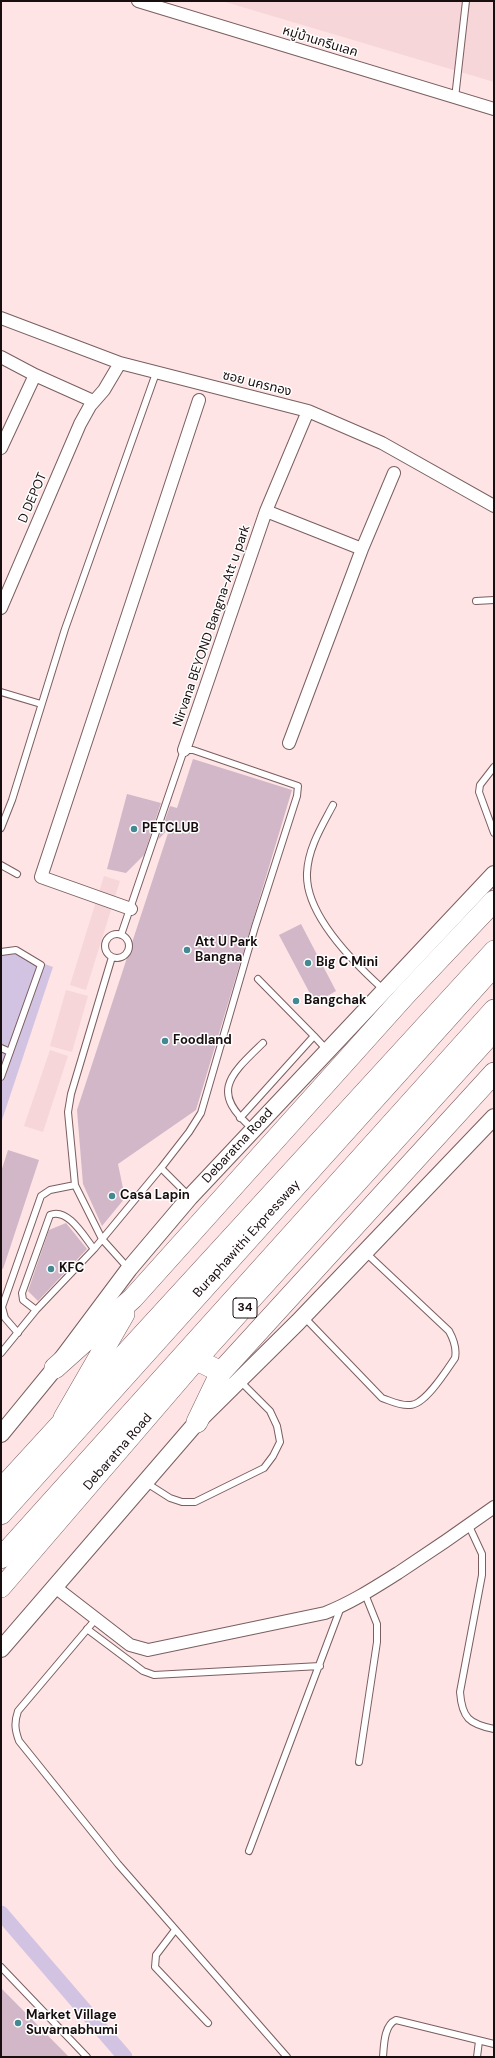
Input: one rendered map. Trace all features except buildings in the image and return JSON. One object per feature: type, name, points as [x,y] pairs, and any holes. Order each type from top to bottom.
[{"type":"highway","points":[[55,1368],[133,1298],[407,993],[494,900]]},
{"type":"highway","points":[[1,1488],[494,950]]},
{"type":"highway","name":"Buraphawithi Expressway","points":[[1,1514],[494,966]]},
{"type":"highway","points":[[1,1558],[494,1010]]},
{"type":"highway","name":"Debaratna Road","points":[[1,1588],[197,1360],[494,1032]]},
{"type":"highway","points":[[196,1422],[221,1372],[493,1074]]},
{"type":"highway","points":[[64,1418],[133,1298]]},
{"type":"highway","points":[[197,1360],[221,1372]]},
{"type":"main road","name":"Debaratna Road","points":[[1,1434],[55,1368],[129,1269],[190,1198],[494,874]]},
{"type":"main road","points":[[1,1649],[196,1422],[240,1381],[304,1317],[494,1118]]},
{"type":"street","name":"หมู่บ้านกรีนเลค","points":[[138,1],[494,109]]},
{"type":"street","name":"ซอย นครทอง","points":[[1,318],[120,363],[308,411],[382,443],[494,506]]},
{"type":"street","points":[[1,357],[35,375],[94,401]]},
{"type":"street","name":"D DEPOT","points":[[1,608],[71,446],[90,406],[104,390],[120,363]]},
{"type":"street","points":[[1,448],[35,375]]},
{"type":"street","points":[[131,909],[41,877],[199,400]]},
{"type":"street","name":"Nirvana BEYOND Bangna-Att u park","points":[[184,750],[266,511],[308,411]]},
{"type":"street","points":[[289,743],[362,550],[394,473]]},
{"type":"street","points":[[266,511],[362,550]]},
{"type":"street","points":[[55,1587],[91,1624],[130,1645],[148,1650],[325,1612],[341,1607],[365,1594],[469,1526],[494,1507]]},
{"type":"lane","points":[[456,98],[466,1]]},
{"type":"lane","points":[[1,828],[12,800],[64,629],[156,373]]},
{"type":"lane","points":[[476,601],[494,600]]},
{"type":"lane","points":[[1,692],[41,704]]},
{"type":"lane","points":[[1,1353],[3,1346],[18,1333],[36,1310],[94,1249],[161,1168],[189,1132],[201,1113],[248,949],[299,790],[298,786],[291,782],[193,750],[184,750],[121,935]]},
{"type":"lane","points":[[494,767],[480,785],[479,792],[492,824],[494,833]]},
{"type":"lane","points":[[333,805],[315,840],[307,873],[310,894],[328,930],[360,969],[384,990]]},
{"type":"lane","points":[[1,866],[17,874]]},
{"type":"lane","points":[[113,934],[121,935],[128,943],[128,951],[122,957],[112,957],[106,951],[104,943],[113,934]]},
{"type":"lane","points":[[1,952],[16,950],[41,965],[1,1078]]},
{"type":"lane","points":[[112,957],[69,1104],[71,1160],[75,1185],[102,1239],[129,1269]]},
{"type":"lane","points":[[258,979],[328,1050]]},
{"type":"lane","points":[[240,1118],[314,1036]]},
{"type":"lane","points":[[254,1130],[240,1118],[230,1106],[227,1093],[235,1070],[263,1043]]},
{"type":"lane","points":[[1,1048],[10,1052]]},
{"type":"lane","points":[[161,1168],[190,1198]]},
{"type":"lane","points":[[18,1333],[5,1318],[2,1307],[41,1196],[50,1190],[75,1185]]},
{"type":"lane","points":[[36,1310],[23,1300],[22,1293],[50,1215],[56,1213],[66,1216],[94,1249]]},
{"type":"lane","points":[[304,1317],[382,1398],[399,1404],[411,1405],[421,1402],[455,1358],[456,1351],[454,1342],[449,1330],[366,1253]]},
{"type":"lane","points":[[145,1482],[170,1498],[182,1502],[196,1502],[264,1468],[273,1456],[280,1442],[277,1426],[270,1411],[240,1381]]},
{"type":"lane","points":[[469,1526],[482,1554],[482,1575],[460,1692],[461,1706],[467,1719],[480,1726],[494,1729]]},
{"type":"lane","points":[[359,1762],[377,1642],[377,1624],[365,1594]]},
{"type":"lane","points":[[250,1851],[341,1607]]},
{"type":"lane","points":[[288,2057],[118,1864],[19,1741],[15,1732],[14,1721],[18,1711],[91,1624],[143,1671],[154,1675],[320,1666]]},
{"type":"lane","points":[[175,1930],[156,1955],[155,1967],[208,2022]]},
{"type":"lane","points":[[1,1967],[87,2057]]},
{"type":"lane","points":[[383,2057],[388,2028],[391,2022],[396,2020],[494,2044]]},
{"type":"lane","points":[[476,2057],[479,2041]]},
{"type":"shaded area","points":[[222,1],[494,1],[494,82]]},
{"type":"shaded area","points":[[104,876],[120,881],[86,990],[70,985]]},
{"type":"shaded area","points":[[1,948],[53,967],[1,1123]]},
{"type":"shaded area","points":[[66,990],[88,996],[72,1052],[50,1046]]},
{"type":"shaded area","points":[[50,1050],[68,1056],[43,1132],[24,1126]]},
{"type":"waterway","points":[[1,1913],[125,2057]]},
{"type":"place","name":"PETCLUB","points":[[134,829]]},
{"type":"place","name":"Att U Park Bangna","points":[[187,950]]},
{"type":"place","name":"Big C Mini","points":[[308,963]]},
{"type":"place","name":"Bangchak","points":[[296,1001]]},
{"type":"place","name":"Foodland","points":[[165,1041]]},
{"type":"place","name":"Casa Lapin","points":[[112,1196]]},
{"type":"place","name":"KFC","points":[[51,1269]]},
{"type":"place","name":"Market Village Suvarnabhumi","points":[[18,2023]]}]
